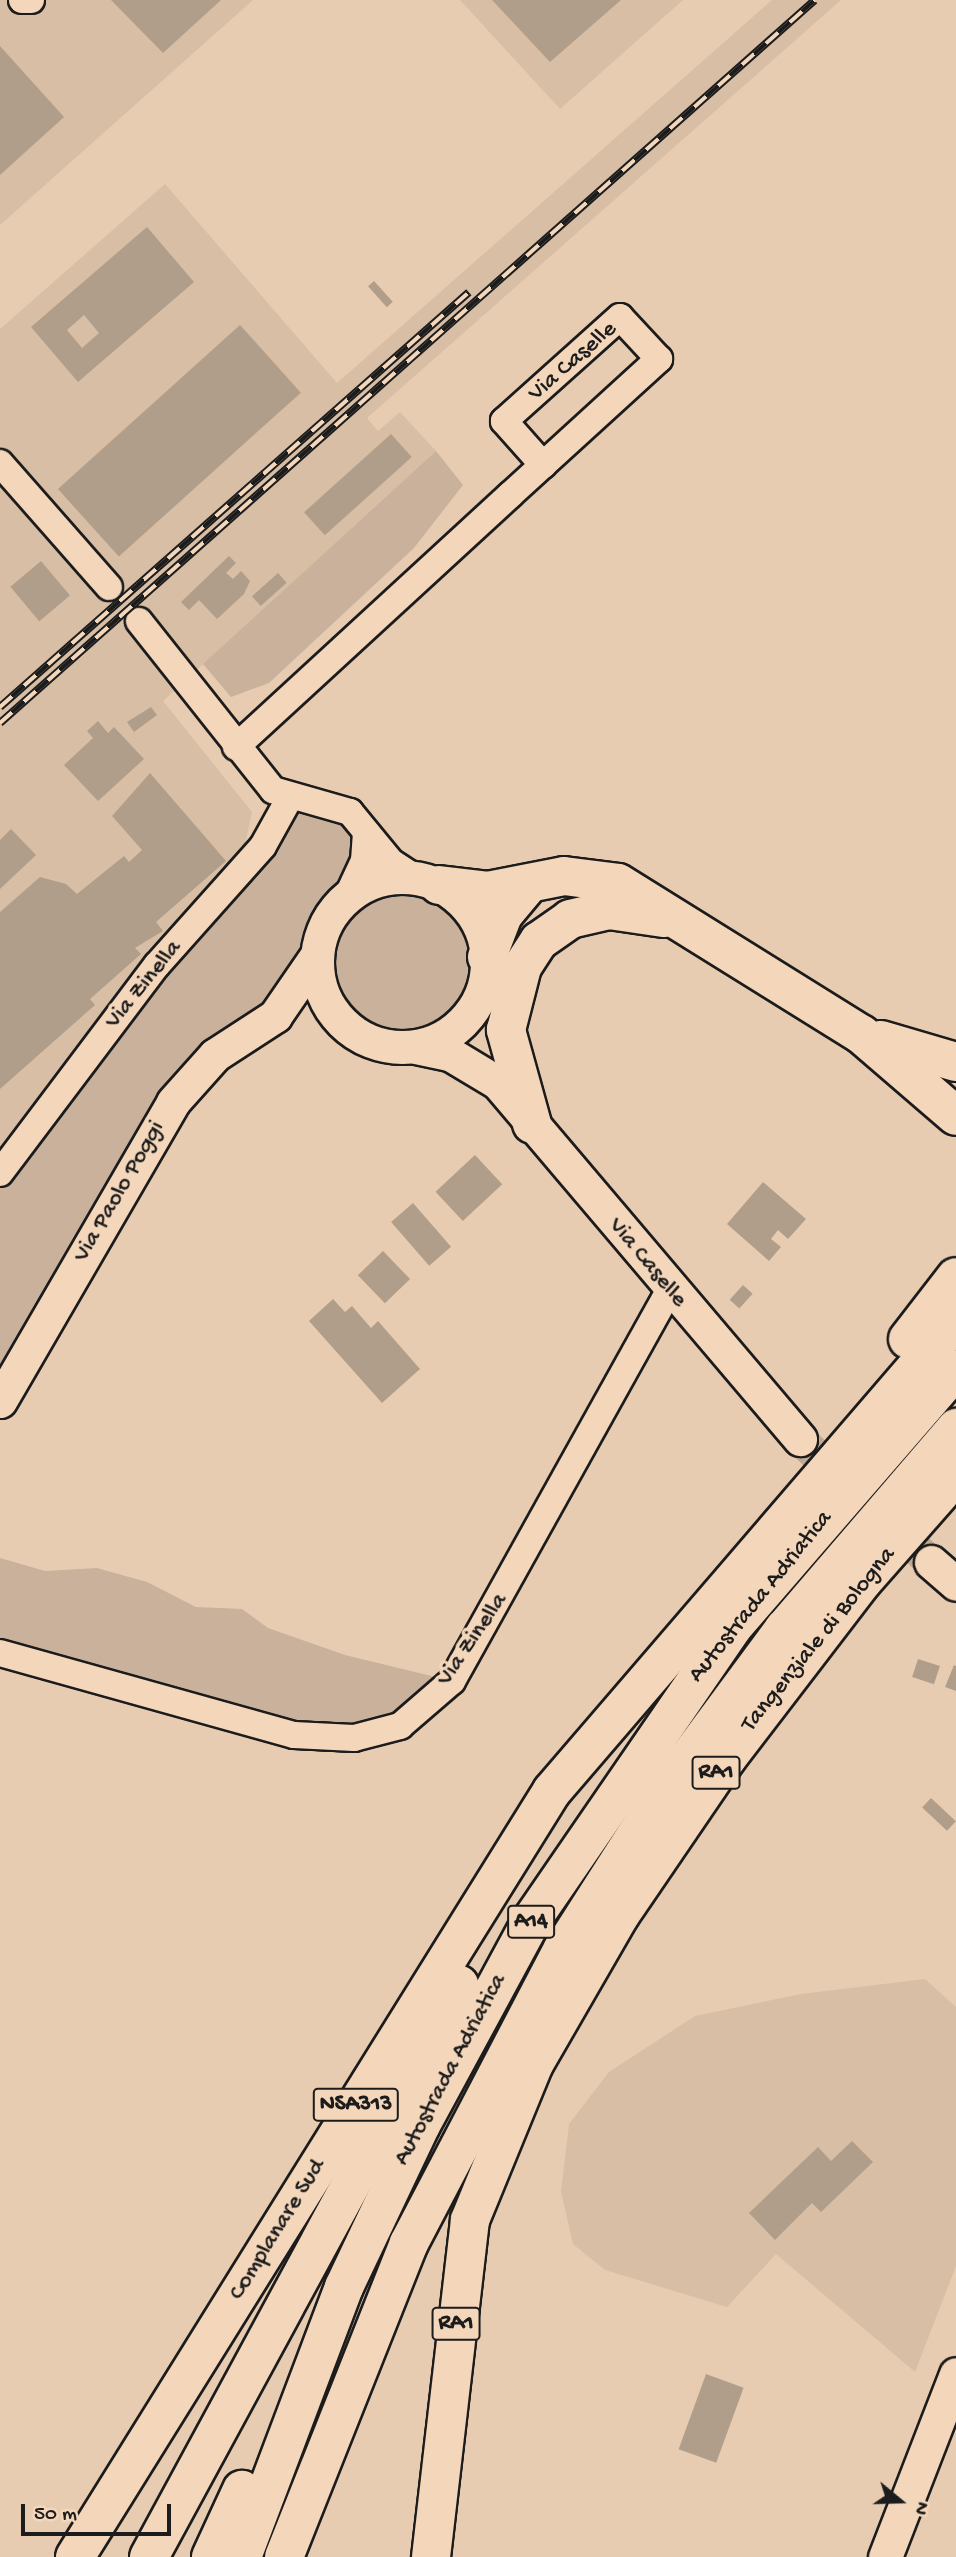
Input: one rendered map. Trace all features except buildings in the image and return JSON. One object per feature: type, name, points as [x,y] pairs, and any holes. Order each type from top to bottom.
[{"type":"highway","points":[[426,881],[488,891],[527,886],[564,876],[618,883],[708,935],[862,1034],[956,1116]]},
{"type":"highway","points":[[487,957],[503,915],[527,886]]},
{"type":"highway","points":[[532,1124],[506,1030],[514,987],[539,941],[570,919],[608,910],[632,910],[708,935]]},
{"type":"highway","points":[[862,1034],[956,1062]]},
{"type":"highway","points":[[786,1513],[810,1455],[956,1278]]},
{"type":"highway","points":[[149,2557],[482,1944],[660,1670],[786,1513],[956,1321]]},
{"type":"highway","name":"Autostrada Adriatica","points":[[242,2557],[315,2361],[421,2125],[533,1918],[603,1808],[732,1628],[956,1369]]},
{"type":"highway","name":"Autostrada Adriatica","points":[[284,2557],[409,2243],[563,1949],[663,1791],[760,1661],[956,1428]]},
{"type":"highway","name":"Tangenziale di Bologna","points":[[431,2557],[464,2254],[517,2099],[578,1986],[669,1841],[863,1581],[956,1475]]},
{"type":"highway","points":[[863,1581],[919,1541],[956,1501]]},
{"type":"highway","name":"Complanare Sud","points":[[75,2557],[552,1791],[660,1670]]},
{"type":"highway","points":[[211,2557],[276,2417],[315,2361]]},
{"type":"main road","points":[[275,1016],[317,955],[331,914],[347,897],[379,878],[426,881]]},
{"type":"main road","name":"Via Caselle","points":[[426,881],[461,900],[480,926],[487,957],[479,1000],[479,1034],[498,1083],[670,1290],[800,1438]]},
{"type":"main road","points":[[317,955],[323,996],[349,1030]]},
{"type":"main road","points":[[416,1047],[462,1023],[479,1000]]},
{"type":"main road","name":"Via Caselle","points":[[275,1016],[349,1030],[370,1042],[450,1054],[498,1083]]},
{"type":"main road","name":"Via Paolo Poggi","points":[[0,1401],[173,1102],[215,1055],[275,1016]]},
{"type":"main road","points":[[931,1562],[956,1584]]},
{"type":"main road","points":[[885,2557],[956,2374]]},
{"type":"street","points":[[22,0],[31,0]]},
{"type":"street","name":"Via Caselle","points":[[236,747],[659,359],[620,317],[504,421],[543,465]]},
{"type":"street","points":[[0,463],[109,587]]},
{"type":"street","points":[[139,621],[236,747],[289,799]]},
{"type":"street","name":"Via Caselle","points":[[289,799],[338,806],[426,881]]},
{"type":"street","name":"Via Zinella","points":[[0,1173],[157,965],[263,846],[289,799]]},
{"type":"street","points":[[347,897],[364,861],[366,832]]},
{"type":"street","name":"Via Zinella","points":[[0,1653],[294,1735],[354,1738],[400,1726],[452,1681],[670,1290]]},
{"type":"shaded area","points":[[0,0],[253,0],[0,225]]},
{"type":"shaded area","points":[[460,0],[683,0],[560,109]]},
{"type":"shaded area","points":[[772,0],[841,0],[367,418],[378,431],[400,412],[436,451],[163,701],[252,812],[243,855],[0,1191],[0,329],[165,184],[337,383]]},
{"type":"shaded area","points":[[436,451],[463,485],[414,548],[269,683],[231,697],[203,664]]},
{"type":"shaded area","points":[[289,799],[360,822],[347,897],[331,914],[317,955],[215,1055],[0,1401],[0,1173]]},
{"type":"shaded area","points":[[402,893],[428,899],[451,913],[465,936],[471,962],[465,988],[451,1011],[428,1025],[402,1031],[376,1025],[353,1011],[339,988],[333,962],[339,936],[353,913],[376,899]]},
{"type":"shaded area","points":[[0,1558],[45,1571],[97,1568],[147,1582],[196,1607],[242,1609],[268,1628],[345,1655],[452,1681],[354,1738],[0,1655]]},
{"type":"shaded area","points":[[925,1979],[956,2007],[956,2266],[915,2372],[776,2254],[727,2307],[605,2270],[573,2244],[561,2192],[569,2124],[609,2072],[695,2016],[801,1994]]},
{"type":"tunnel","points":[[800,1439],[931,1562]]},
{"type":"railway","points":[[0,723],[815,0]]},
{"type":"railway","points":[[0,707],[469,292]]}]
